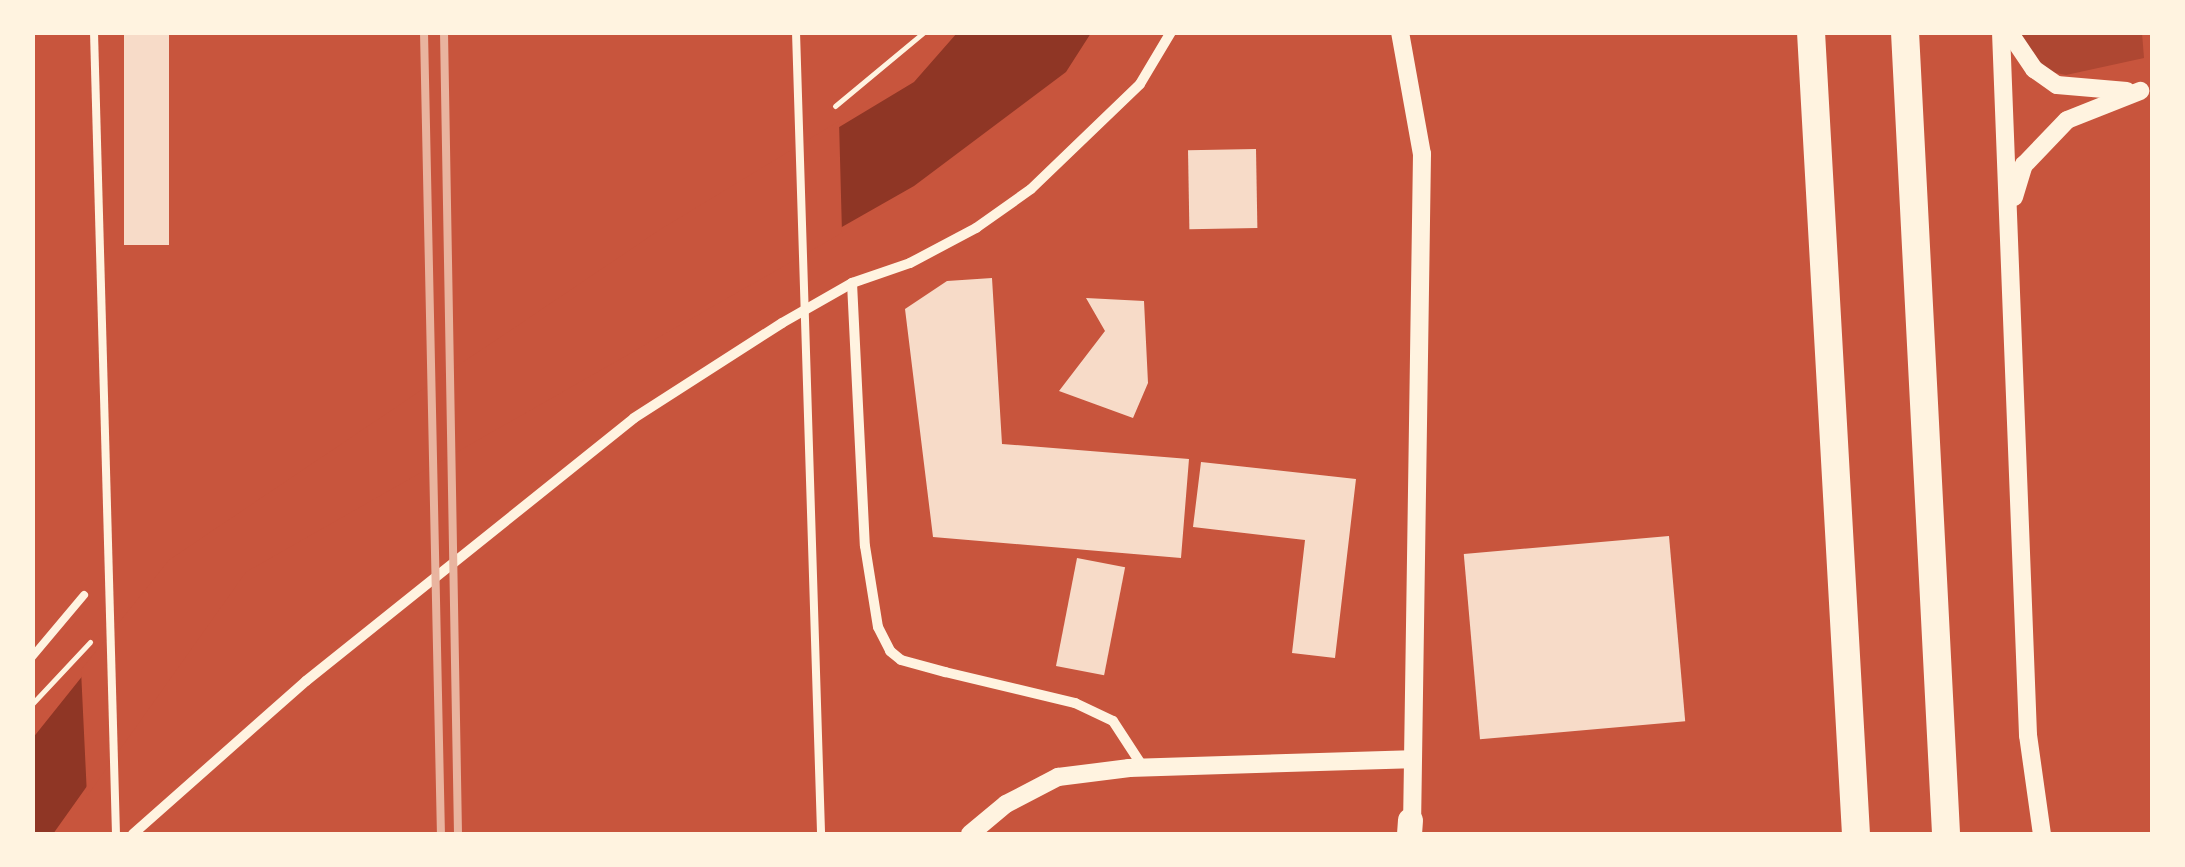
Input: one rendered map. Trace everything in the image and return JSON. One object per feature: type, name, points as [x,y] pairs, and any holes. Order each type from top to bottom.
[{"type":"highway","points":[[1810,32],[1856,834]]},
{"type":"highway","points":[[1905,32],[1946,834]]},
{"type":"street","points":[[133,834],[306,681],[634,418],[852,283],[910,262],[976,228],[1031,189],[1140,84],[1172,32]]},
{"type":"street","points":[[1400,32],[1422,154],[1420,446],[1409,832]]},
{"type":"street","points":[[2001,32],[2011,207],[2028,735],[2042,834]]},
{"type":"street","points":[[2009,32],[2034,69],[2058,85],[2146,92]]},
{"type":"street","points":[[2011,207],[2024,165],[2067,120],[2146,92]]},
{"type":"street","points":[[852,283],[865,546],[878,627],[890,651],[916,664],[1074,703],[1112,722],[1143,768]]},
{"type":"street","points":[[970,834],[1006,804],[1058,777],[1143,768],[1410,760]]},
{"type":"lane","points":[[94,32],[116,834]]},
{"type":"lane","points":[[796,32],[822,834]]},
{"type":"lane","points":[[32,657],[84,596]]},
{"type":"path","points":[[834,106],[924,32]]},
{"type":"path","points":[[32,704],[90,642]]},
{"type":"shaded area","points":[[957,33],[1091,33],[1066,72],[914,186],[242,568],[53,834],[33,834],[32,739],[172,564],[663,233],[914,82]]},
{"type":"shaded area","points":[[2017,33],[2142,33],[2144,58],[2066,75],[2046,71]]},
{"type":"pier","points":[[839,121],[842,233],[246,572],[87,796],[81,670],[169,560],[661,229]]},
{"type":"building","points":[[124,32],[169,32],[169,245],[124,245]]},
{"type":"building","points":[[1256,149],[1257,228],[1189,229],[1188,150]]},
{"type":"building","points":[[992,278],[1002,444],[1189,459],[1181,558],[933,537],[905,309],[947,281]]},
{"type":"building","points":[[1086,298],[1144,301],[1148,383],[1133,418],[1059,391],[1105,331]]},
{"type":"building","points":[[1201,462],[1356,479],[1335,658],[1292,653],[1305,540],[1193,527]]},
{"type":"building","points":[[1669,536],[1685,721],[1480,739],[1464,554]]},
{"type":"building","points":[[1077,558],[1125,567],[1104,675],[1056,666]]},
{"type":"railway","points":[[424,32],[441,834]]},
{"type":"railway","points":[[444,32],[458,834]]}]
